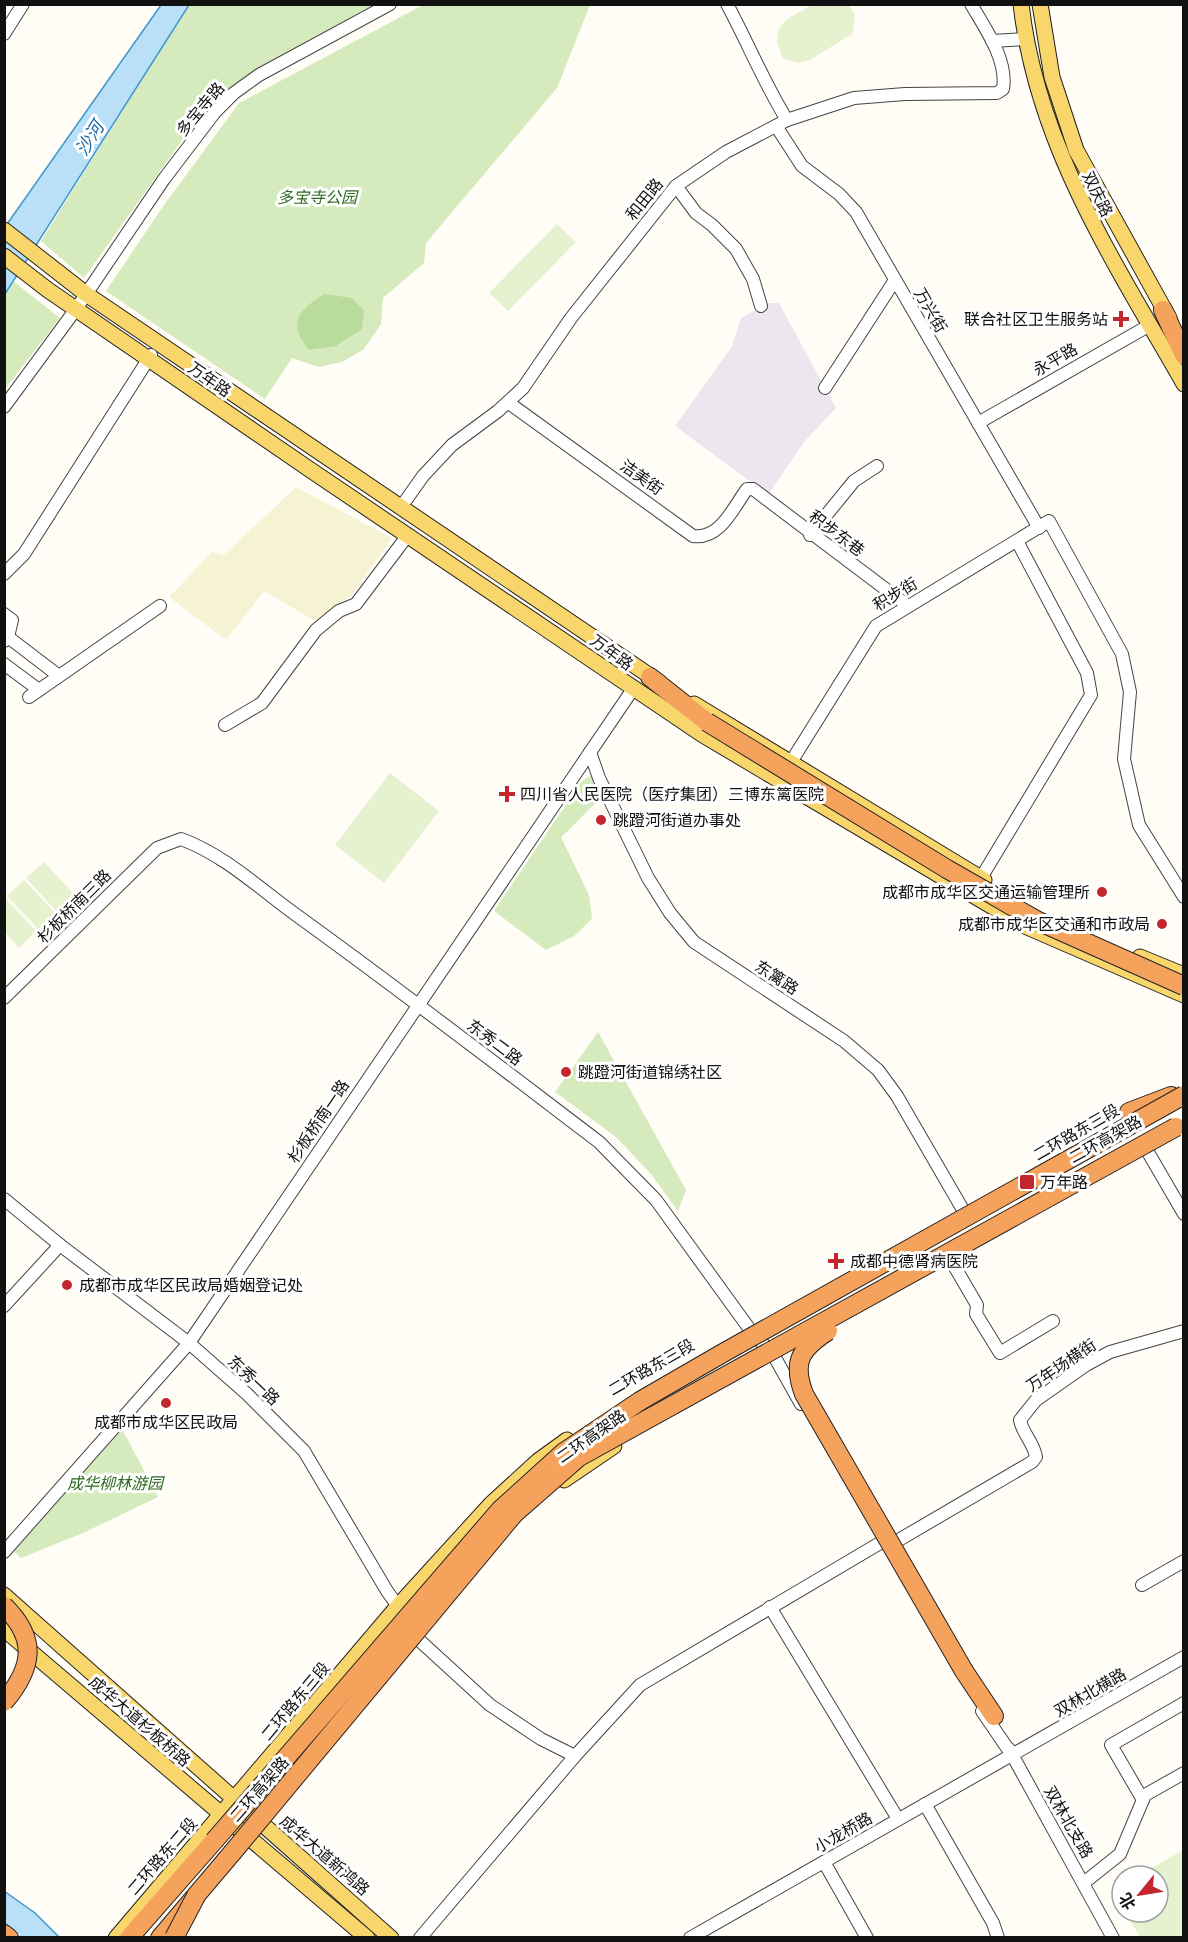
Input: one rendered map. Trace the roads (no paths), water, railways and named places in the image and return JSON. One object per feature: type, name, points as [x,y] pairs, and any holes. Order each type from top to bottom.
[{"type":"highway","points":[[1163,310],[1184,355]]},
{"type":"highway","points":[[650,677],[706,722],[947,869],[1038,921],[1184,986]]},
{"type":"highway","points":[[747,1336],[784,1309],[1129,1112],[1184,1093]]},
{"type":"highway","name":"二环高架路","points":[[129,1938],[500,1510],[564,1452],[640,1401],[747,1336],[1184,1093]]},
{"type":"highway","name":"二环高架路","points":[[160,1938],[507,1522],[536,1492],[579,1457],[883,1292],[1182,1125]]},
{"type":"highway","points":[[883,1292],[854,1315],[813,1341],[802,1354],[798,1365],[798,1379],[804,1394],[964,1671],[994,1716]]},
{"type":"highway","points":[[4,1606],[20,1625],[28,1653],[25,1674],[4,1702]]},
{"type":"highway","points":[[4,1622],[14,1640],[16,1657],[10,1676],[4,1684]]},
{"type":"highway","points":[[172,1938],[196,1896]]},
{"type":"highway","points":[[121,1938],[148,1916]]},
{"type":"highway","points":[[4,1934],[9,1938]]},
{"type":"main road","name":"双庆路","points":[[1021,4],[1040,102],[1072,184],[1184,384]]},
{"type":"main road","name":"双庆路","points":[[1040,4],[1052,77],[1076,150],[1163,310],[1184,337]]},
{"type":"main road","name":"万年路","points":[[4,230],[86,294],[650,677],[936,851],[1056,921],[1184,975]]},
{"type":"main road","name":"万年路","points":[[4,256],[48,290],[150,357],[703,735],[925,869],[1025,926],[1184,995]]},
{"type":"main road","points":[[925,869],[933,871],[941,867],[942,857],[936,851]]},
{"type":"main road","name":"二环路东三段","points":[[236,1799],[398,1606],[491,1504],[538,1461],[615,1409],[1184,1093]]},
{"type":"main road","points":[[172,1938],[518,1523],[559,1484],[629,1436],[1182,1125]]},
{"type":"main road","name":"成华大道杉板桥路","points":[[4,1595],[236,1799]]},
{"type":"main road","name":"成华大道杉板桥路","points":[[4,1629],[252,1840]]},
{"type":"main road","name":"二环路东二段","points":[[116,1938],[236,1799]]},
{"type":"main road","name":"成华大道新鸿路","points":[[236,1799],[391,1938]]},
{"type":"main road","points":[[252,1840],[367,1938]]},
{"type":"street","points":[[4,34],[23,4]]},
{"type":"street","name":"多宝寺路","points":[[4,407],[76,309],[164,179],[215,112],[234,93],[259,75],[390,4]]},
{"type":"street","name":"万兴街","points":[[726,4],[749,45],[781,123],[802,166],[839,194],[856,212],[1039,528]]},
{"type":"street","points":[[971,4],[992,41],[1026,39]]},
{"type":"street","name":"和田路","points":[[401,507],[423,476],[452,445],[509,403],[523,388],[597,284],[676,186],[726,153],[781,123],[855,98],[905,94],[997,93],[1003,89],[1004,83],[992,41]]},
{"type":"street","points":[[676,186],[696,213],[736,249],[753,279],[761,306]]},
{"type":"street","points":[[825,388],[895,280]]},
{"type":"street","name":"永平路","points":[[978,423],[1150,324]]},
{"type":"street","points":[[4,574],[24,554],[150,357]]},
{"type":"street","name":"洁美街","points":[[509,403],[693,536],[704,537],[716,532],[747,489]]},
{"type":"street","points":[[810,535],[854,481],[877,466]]},
{"type":"street","name":"积步东巷","points":[[747,489],[753,489],[810,535],[908,606]]},
{"type":"street","points":[[1039,528],[1049,521],[1122,654],[1130,692],[1124,759],[1139,825],[1184,897]]},
{"type":"street","name":"积步街","points":[[791,762],[876,626],[1039,528]]},
{"type":"street","points":[[225,725],[262,703],[316,630],[339,611],[356,604],[408,535]]},
{"type":"street","points":[[981,878],[1091,695],[1087,673],[1017,541]]},
{"type":"street","points":[[4,664],[34,694],[160,606]]},
{"type":"street","points":[[4,614],[12,620],[6,639],[59,676]]},
{"type":"street","name":"杉板桥南一路","points":[[4,1552],[189,1343],[633,689]]},
{"type":"street","name":"东篱路","points":[[590,752],[598,778],[648,878],[670,913],[694,942],[844,1041],[878,1070],[897,1096],[966,1215]]},
{"type":"street","name":"东秀二路","points":[[169,842],[181,839],[197,845],[231,866],[599,1142],[656,1200],[747,1336]]},
{"type":"street","name":"杉板桥南三路","points":[[4,998],[157,848],[169,842]]},
{"type":"street","points":[[1145,1147],[1184,1215]]},
{"type":"street","name":"东秀一路","points":[[4,1199],[60,1245],[189,1343],[247,1394],[304,1451],[419,1640],[490,1705],[541,1739],[575,1756]]},
{"type":"street","points":[[4,1306],[60,1245]]},
{"type":"street","points":[[950,1257],[977,1305],[976,1314],[1000,1353],[1053,1321]]},
{"type":"street","name":"万年场横街","points":[[897,1541],[1032,1462],[1036,1457],[1035,1451],[1020,1420],[1036,1400],[1086,1365],[1110,1352],[1184,1331]]},
{"type":"street","points":[[747,1336],[781,1352],[897,1541],[970,1667],[1012,1755]]},
{"type":"street","points":[[781,1352],[880,1543],[958,1676],[1012,1755]]},
{"type":"street","points":[[420,1938],[575,1756],[640,1685],[880,1543]]},
{"type":"street","points":[[1142,1585],[1184,1561]]},
{"type":"street","points":[[770,1607],[898,1819]]},
{"type":"street","name":"双林北横路","points":[[1012,1755],[1184,1657]]},
{"type":"street","points":[[1143,1800],[1112,1745],[1184,1703]]},
{"type":"street","name":"小龙桥路","points":[[690,1938],[1012,1755]]},
{"type":"street","name":"双林北支路","points":[[1012,1755],[1113,1938]]},
{"type":"street","points":[[1084,1882],[1120,1854],[1145,1795],[1184,1773]]},
{"type":"street","points":[[925,1804],[993,1923],[998,1938]]},
{"type":"street","points":[[824,1862],[867,1938]]},
{"type":"street","points":[[712,1926],[719,1938]]},
{"type":"water","name":"沙河","points":[[161,5],[189,5],[5,294],[5,227]]},
{"type":"water","points":[[4,1891],[35,1913],[59,1937],[19,1937],[5,1923]]},
{"type":"place","name":"联合社区卫生服务站","points":[[1121,319]]},
{"type":"place","name":"四川省人民医院（医疗集团）三博东篱医院","points":[[507,794]]},
{"type":"place","name":"跳蹬河街道办事处","points":[[601,820]]},
{"type":"place","name":"成都市成华区交通运输管理所","points":[[1102,892]]},
{"type":"place","name":"成都市成华区交通和市政局","points":[[1162,924]]},
{"type":"place","name":"跳蹬河街道锦绣社区","points":[[566,1072]]},
{"type":"place","name":"万年路","points":[[1027,1182]]},
{"type":"place","name":"成都中德肾病医院","points":[[836,1261]]},
{"type":"place","name":"成都市成华区民政局婚姻登记处","points":[[67,1285]]},
{"type":"place","name":"成都市成华区民政局","points":[[166,1403]]},
{"type":"park label","name":"多宝寺公园","points":[[317,197]]},
{"type":"park label","name":"成华柳林游园","points":[[115,1483]]}]
